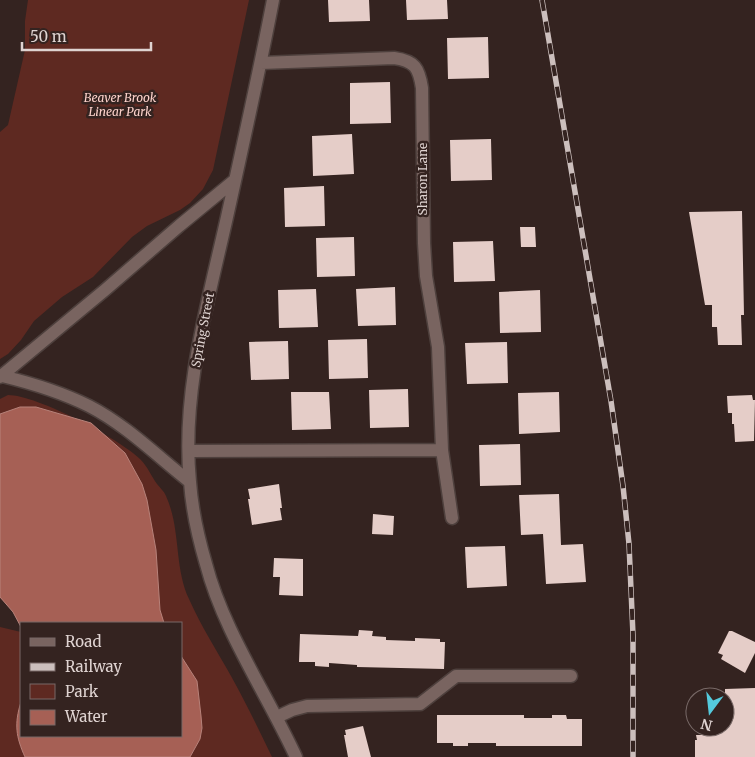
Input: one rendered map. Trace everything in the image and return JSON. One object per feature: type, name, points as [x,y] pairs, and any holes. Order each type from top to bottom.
[{"type":"street","name":"Spring Street","points":[[272,0],[198,349],[193,383],[189,451],[190,482],[199,539],[220,607],[278,717],[296,757]]},
{"type":"street","name":"Sharon Lane","points":[[260,63],[394,58],[406,60],[414,65],[420,77],[422,88],[426,276],[438,347],[442,450],[452,518]]},
{"type":"street","points":[[1,377],[235,180]]},
{"type":"street","points":[[1,377],[41,387],[89,406],[128,433],[190,482]]},
{"type":"street","points":[[189,451],[442,450]]},
{"type":"street","points":[[278,717],[292,710],[307,706],[420,704],[456,676],[571,676]]},
{"type":"green space","name":"Beaver Brook Linear Park","points":[[28,0],[249,0],[213,170],[203,189],[190,203],[180,210],[147,226],[132,237],[93,277],[62,297],[34,321],[21,340],[8,354],[0,359],[0,132],[8,125],[25,50],[25,21]]},
{"type":"green space","points":[[8,395],[21,397],[38,402],[77,419],[130,451],[145,465],[165,494],[171,509],[181,574],[189,599],[242,696],[272,757],[0,757],[0,627],[20,632],[20,737],[182,737],[182,622],[26,622],[0,598],[0,399]]},
{"type":"water","points":[[20,407],[36,407],[91,423],[125,453],[142,484],[147,500],[156,550],[160,610],[164,622],[20,622],[20,625],[13,612],[0,597],[0,414]]},
{"type":"water","points":[[182,658],[197,681],[202,728],[200,739],[190,757],[25,757],[17,730],[17,717],[20,706],[20,737],[182,737]]},
{"type":"building","points":[[328,0],[369,0],[370,21],[329,22]]},
{"type":"building","points":[[406,0],[447,0],[448,19],[407,20]]},
{"type":"building","points":[[488,37],[489,78],[448,79],[447,38]]},
{"type":"building","points":[[390,82],[391,123],[350,124],[350,83]]},
{"type":"building","points":[[352,134],[354,174],[313,176],[312,136]]},
{"type":"building","points":[[491,139],[492,180],[451,181],[450,140]]},
{"type":"building","points":[[324,186],[325,226],[285,227],[284,188]]},
{"type":"building","points":[[742,211],[744,315],[741,315],[742,345],[718,345],[717,327],[712,327],[712,305],[705,305],[689,212]]},
{"type":"building","points":[[520,227],[535,227],[536,247],[521,247]]},
{"type":"building","points":[[354,237],[355,276],[317,277],[316,238]]},
{"type":"building","points":[[493,241],[495,281],[454,282],[453,242]]},
{"type":"building","points":[[395,287],[396,325],[358,326],[356,289]]},
{"type":"building","points":[[316,289],[318,327],[279,328],[278,290]]},
{"type":"building","points":[[540,290],[541,332],[500,333],[499,292]]},
{"type":"building","points":[[367,339],[368,378],[329,379],[328,340]]},
{"type":"building","points":[[288,341],[289,379],[251,380],[249,342]]},
{"type":"building","points":[[507,342],[508,383],[467,384],[465,343]]},
{"type":"building","points":[[408,389],[409,427],[370,428],[369,390]]},
{"type":"building","points":[[291,392],[329,392],[331,429],[292,430]]},
{"type":"building","points":[[559,392],[560,432],[519,434],[518,393]]},
{"type":"building","points":[[752,395],[753,400],[755,400],[754,441],[735,442],[734,424],[732,424],[732,413],[728,413],[727,396]]},
{"type":"building","points":[[520,444],[521,485],[480,486],[479,445]]},
{"type":"building","points":[[279,484],[282,520],[252,525],[248,489]]},
{"type":"building","points":[[559,494],[561,545],[583,544],[586,582],[546,584],[543,534],[521,535],[519,495]]},
{"type":"building","points":[[373,514],[394,516],[393,535],[372,534]]},
{"type":"building","points":[[505,546],[507,586],[467,588],[465,547]]},
{"type":"building","points":[[274,558],[303,559],[303,596],[279,595],[280,577],[273,577]]},
{"type":"building","points":[[359,630],[373,631],[372,636],[386,637],[386,640],[415,641],[415,638],[440,639],[440,642],[445,642],[444,669],[357,667],[357,665],[329,663],[329,667],[315,666],[315,662],[299,662],[300,634],[358,636]]},
{"type":"building","points":[[729,631],[755,642],[755,653],[745,673],[721,659],[723,655],[718,653]]},
{"type":"building","points":[[755,688],[755,757],[695,757],[696,737],[735,737],[735,689]]},
{"type":"building","points":[[437,715],[524,715],[524,718],[552,718],[552,715],[566,715],[567,719],[582,719],[582,746],[496,746],[496,743],[468,743],[468,746],[453,746],[453,743],[437,743]]},
{"type":"building","points":[[363,726],[371,757],[348,757],[344,735],[346,735],[345,730]]},
{"type":"railway","points":[[542,0],[611,401],[623,486],[629,544],[633,635],[633,757]]}]
